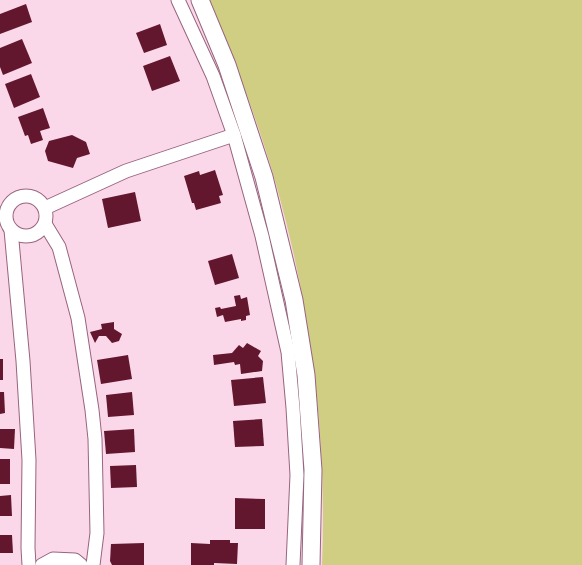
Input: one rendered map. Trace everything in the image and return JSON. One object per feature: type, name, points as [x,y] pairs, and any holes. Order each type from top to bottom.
[{"type":"street","points":[[178,0],[212,76],[234,135],[262,236],[288,352],[294,408],[297,476],[292,565]]},
{"type":"street","points":[[200,0],[227,66],[264,177],[294,300],[306,375],[313,470],[311,565]]},
{"type":"street","points":[[45,208],[126,171],[234,135]]},
{"type":"street","points":[[5,224],[21,236],[30,236],[39,232],[45,224],[47,216],[45,208],[39,200],[30,196],[20,196],[11,201],[6,210],[5,224],[23,361],[29,453],[29,565]]},
{"type":"street","points":[[45,224],[59,247],[78,318],[92,410],[95,439],[97,533],[93,565]]},
{"type":"street","points":[[42,565],[53,559],[75,560],[81,565]]},
{"type":"shaded area","points":[[208,0],[582,0],[582,565],[322,565],[323,502],[315,376],[293,251],[277,189],[259,129],[237,70]]},
{"type":"building","points":[[26,4],[32,22],[0,34],[0,14]]},
{"type":"building","points":[[160,24],[167,45],[144,53],[136,33]]},
{"type":"building","points":[[22,39],[32,63],[3,75],[0,67],[0,48]]},
{"type":"building","points":[[170,56],[180,81],[152,91],[143,66]]},
{"type":"building","points":[[31,74],[40,97],[14,108],[5,84]]},
{"type":"building","points":[[43,108],[50,128],[40,131],[43,140],[31,144],[28,135],[25,136],[18,117]]},
{"type":"building","points":[[72,135],[86,142],[90,154],[77,158],[73,168],[48,161],[45,151],[49,141]]},
{"type":"building","points":[[215,170],[223,195],[219,196],[221,203],[196,210],[194,203],[192,203],[184,176],[199,171],[200,175]]},
{"type":"building","points":[[135,192],[141,221],[108,228],[102,199]]},
{"type":"building","points":[[232,254],[239,278],[215,285],[208,261]]},
{"type":"building","points":[[240,295],[241,299],[247,297],[250,315],[246,316],[246,320],[241,321],[241,319],[225,322],[223,315],[217,317],[215,308],[220,307],[221,309],[236,306],[234,296]]},
{"type":"building","points":[[114,322],[114,329],[122,334],[119,341],[112,343],[106,336],[99,336],[95,343],[90,332],[102,329],[101,324]]},
{"type":"building","points":[[247,343],[261,351],[258,356],[263,361],[262,371],[241,374],[240,364],[235,365],[234,362],[214,365],[213,355],[232,353],[239,345],[243,348]]},
{"type":"building","points":[[128,355],[132,379],[101,384],[97,360]]},
{"type":"building","points":[[0,359],[3,359],[3,380],[0,380]]},
{"type":"building","points":[[263,377],[266,403],[234,406],[231,380]]},
{"type":"building","points":[[0,392],[4,392],[5,413],[0,414]]},
{"type":"building","points":[[132,392],[134,415],[108,417],[106,395]]},
{"type":"building","points":[[262,419],[264,446],[235,447],[233,421]]},
{"type":"building","points":[[0,429],[15,429],[14,449],[0,448]]},
{"type":"building","points":[[134,429],[135,452],[106,454],[104,431]]},
{"type":"building","points":[[0,459],[10,459],[10,484],[0,484]]},
{"type":"building","points":[[136,465],[137,487],[111,488],[110,466]]},
{"type":"building","points":[[11,495],[12,516],[0,516],[0,496]]},
{"type":"building","points":[[235,498],[265,499],[265,529],[235,529]]},
{"type":"building","points":[[0,535],[12,535],[13,553],[0,553]]},
{"type":"building","points":[[210,540],[230,540],[230,543],[238,543],[237,564],[214,563],[214,565],[191,565],[191,543],[210,544]]},
{"type":"building","points":[[144,543],[144,565],[112,565],[110,561],[111,544]]}]
